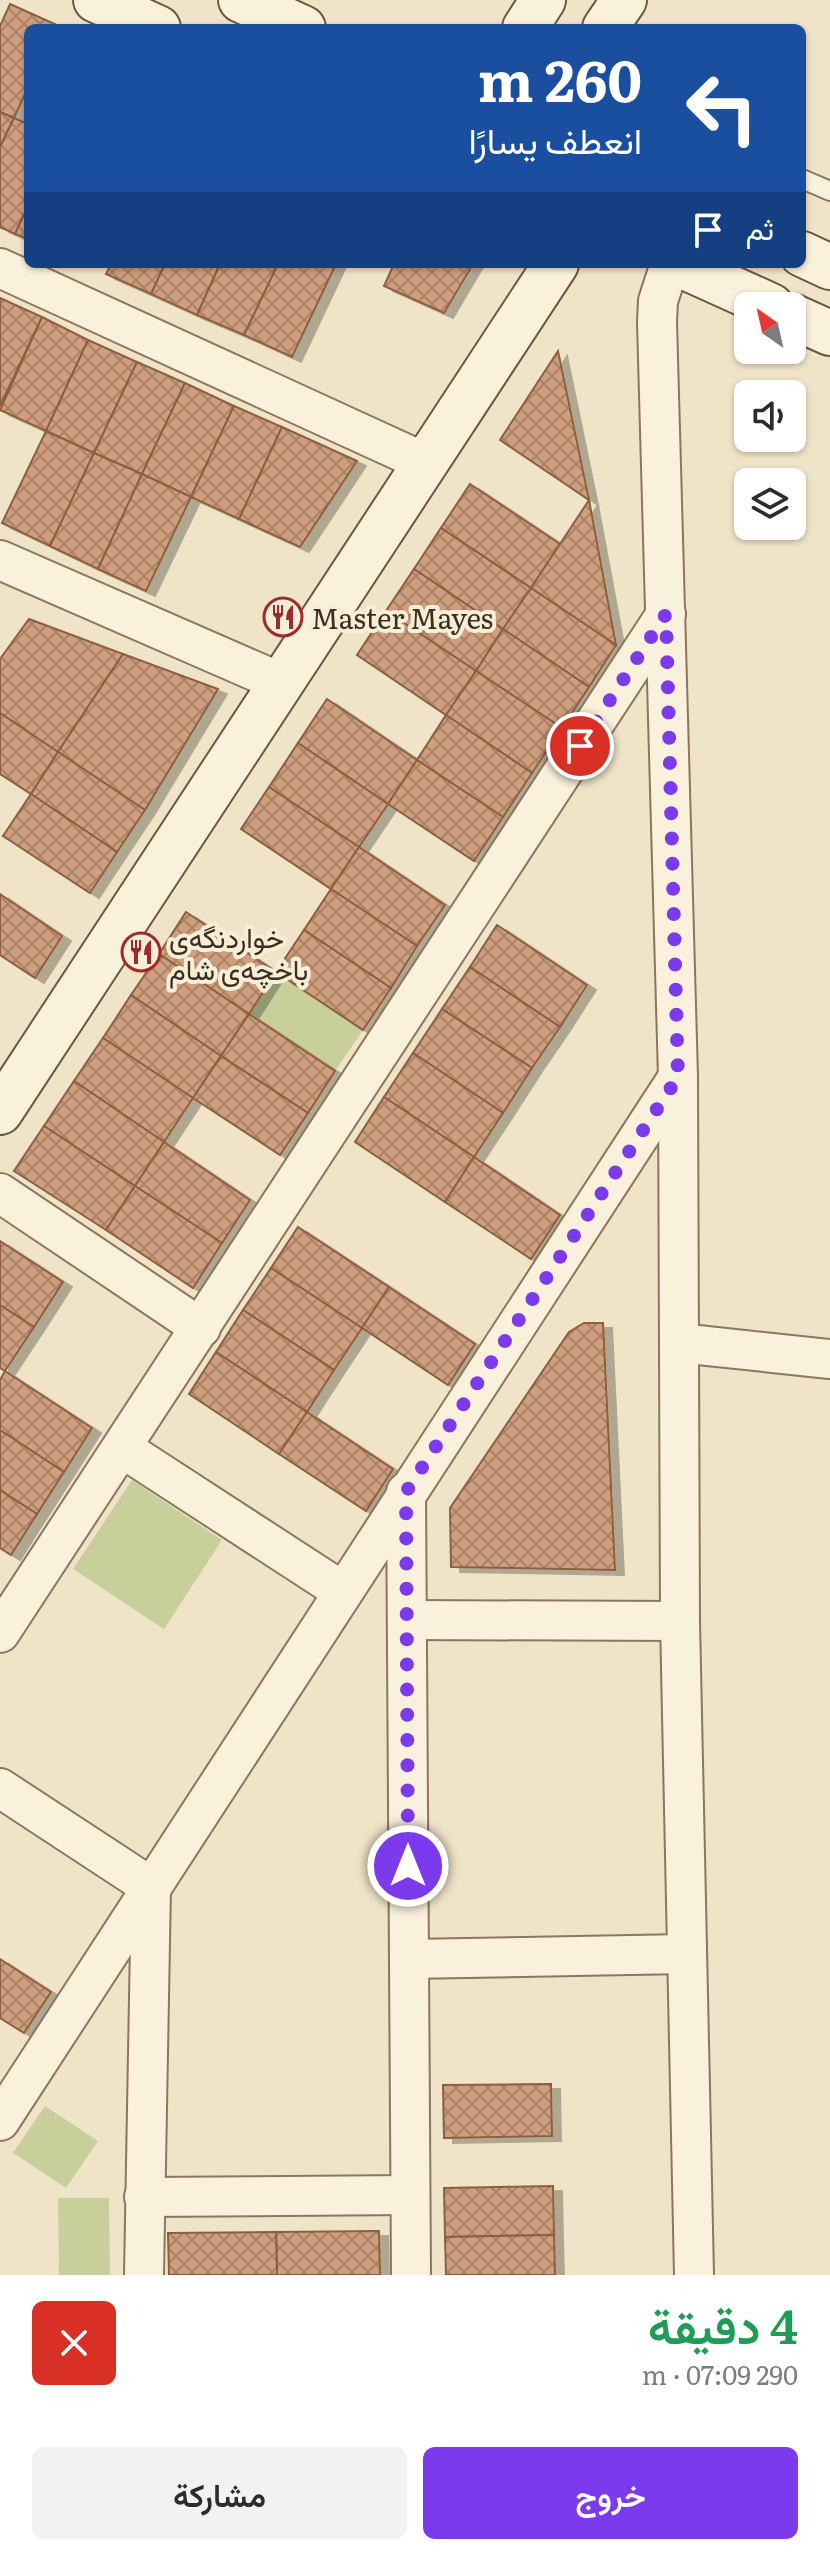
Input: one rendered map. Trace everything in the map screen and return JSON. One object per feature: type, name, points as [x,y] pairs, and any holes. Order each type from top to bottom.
[{"type":"street","points":[[96,0],[151,16]]},
{"type":"street","points":[[241,0],[294,24]]},
{"type":"street","points":[[528,24],[543,0]]},
{"type":"street","points":[[608,24],[624,0]]},
{"type":"street","points":[[806,256],[830,267]]},
{"type":"street","points":[[0,268],[426,463]]},
{"type":"street","points":[[0,1112],[553,268]]},
{"type":"street","points":[[669,268],[658,301],[657,322],[678,1077],[680,1621],[694,2275]]},
{"type":"street","points":[[687,268],[740,292]]},
{"type":"street","points":[[806,322],[830,333]]},
{"type":"street","points":[[6,576],[282,683]]},
{"type":"street","points":[[0,1633],[666,614]]},
{"type":"street","points":[[0,2121],[678,1077]]},
{"type":"street","points":[[0,1193],[201,1328]]},
{"type":"street","points":[[679,1343],[830,1359]]},
{"type":"street","points":[[122,1448],[342,1591]]},
{"type":"street","points":[[406,1492],[411,2275]]},
{"type":"street","points":[[407,1620],[680,1621]]},
{"type":"street","points":[[0,1788],[151,1887]]},
{"type":"street","points":[[144,2275],[151,1887]]},
{"type":"street","points":[[409,1959],[686,1954]]},
{"type":"street","points":[[144,2197],[410,2195]]},
{"type":"lane","points":[[806,181],[830,191]]},
{"type":"green space","points":[[276,972],[363,1030],[335,1071],[249,1014]]},
{"type":"green space","points":[[132,1480],[222,1540],[164,1629],[73,1569]]},
{"type":"green space","points":[[45,2106],[98,2141],[66,2188],[13,2153]]},
{"type":"green space","points":[[58,2198],[109,2198],[110,2275],[59,2275]]},
{"type":"building","points":[[10,4],[55,24],[24,24],[24,96],[14,118],[0,112],[0,26]]},
{"type":"building","points":[[0,112],[14,118],[0,147]]},
{"type":"building","points":[[14,118],[24,122],[24,215],[15,234],[0,227],[0,147]]},
{"type":"building","points":[[24,215],[24,237],[15,234]]},
{"type":"building","points":[[109,268],[163,268],[151,294],[106,274]]},
{"type":"building","points":[[163,268],[218,268],[197,315],[151,294]]},
{"type":"building","points":[[218,268],[276,268],[244,335],[197,315]]},
{"type":"building","points":[[276,268],[334,268],[292,357],[244,335]]},
{"type":"building","points":[[392,268],[471,268],[444,313],[384,286]]},
{"type":"building","points":[[0,298],[42,317],[0,406]]},
{"type":"building","points":[[42,317],[88,340],[46,431],[0,410]]},
{"type":"building","points":[[88,340],[137,362],[94,453],[46,431]]},
{"type":"building","points":[[558,351],[589,500],[500,440]]},
{"type":"building","points":[[137,362],[185,383],[142,474],[94,453]]},
{"type":"building","points":[[185,383],[234,406],[191,497],[142,474]]},
{"type":"building","points":[[234,406],[282,427],[239,519],[191,497]]},
{"type":"building","points":[[282,427],[357,461],[300,547],[239,519]]},
{"type":"building","points":[[46,431],[94,453],[50,546],[2,523]]},
{"type":"building","points":[[94,453],[142,474],[98,569],[50,546]]},
{"type":"building","points":[[142,474],[191,497],[146,591],[98,569]]},
{"type":"building","points":[[470,484],[560,544],[531,588],[441,528]]},
{"type":"building","points":[[589,500],[616,645],[531,588]]},
{"type":"building","points":[[441,528],[531,588],[503,629],[414,569]]},
{"type":"building","points":[[414,569],[503,629],[476,671],[386,611]]},
{"type":"building","points":[[531,588],[616,645],[589,687],[503,629]]},
{"type":"building","points":[[386,611],[476,671],[446,715],[357,655]]},
{"type":"building","points":[[29,619],[123,654],[58,752],[0,713],[0,659]]},
{"type":"building","points":[[503,629],[589,687],[562,728],[476,671]]},
{"type":"building","points":[[123,654],[218,689],[145,810],[58,752]]},
{"type":"building","points":[[476,671],[562,728],[532,773],[446,715]]},
{"type":"building","points":[[327,699],[417,760],[388,804],[298,743]]},
{"type":"building","points":[[0,713],[58,752],[31,794],[0,774]]},
{"type":"building","points":[[446,715],[532,773],[503,817],[417,760]]},
{"type":"building","points":[[298,743],[388,804],[359,847],[269,787]]},
{"type":"building","points":[[58,752],[145,810],[117,852],[31,794]]},
{"type":"building","points":[[417,760],[503,817],[474,861],[388,804]]},
{"type":"building","points":[[269,787],[359,847],[331,889],[241,829]]},
{"type":"building","points":[[31,794],[117,852],[90,893],[3,836]]},
{"type":"building","points":[[359,847],[445,905],[417,946],[331,889]]},
{"type":"building","points":[[331,889],[417,946],[391,988],[304,930]]},
{"type":"building","points":[[0,894],[62,936],[35,978],[0,955]]},
{"type":"building","points":[[186,912],[276,972],[249,1014],[159,954]]},
{"type":"building","points":[[497,925],[587,985],[560,1027],[470,967]]},
{"type":"building","points":[[304,930],[391,988],[363,1030],[276,972]]},
{"type":"building","points":[[159,954],[249,1014],[221,1056],[131,995]]},
{"type":"building","points":[[470,967],[560,1027],[532,1068],[442,1009]]},
{"type":"building","points":[[131,995],[221,1056],[193,1098],[103,1038]]},
{"type":"building","points":[[442,1009],[532,1068],[503,1113],[413,1053]]},
{"type":"building","points":[[249,1014],[335,1071],[308,1113],[221,1056]]},
{"type":"building","points":[[103,1038],[193,1098],[164,1142],[74,1081]]},
{"type":"building","points":[[413,1053],[503,1113],[474,1157],[384,1097]]},
{"type":"building","points":[[221,1056],[308,1113],[280,1155],[193,1098]]},
{"type":"building","points":[[74,1081],[164,1142],[135,1186],[44,1126]]},
{"type":"building","points":[[384,1097],[474,1157],[445,1202],[355,1142]]},
{"type":"building","points":[[44,1126],[135,1186],[106,1230],[14,1171]]},
{"type":"building","points":[[164,1142],[250,1200],[222,1243],[135,1186]]},
{"type":"building","points":[[474,1157],[560,1215],[531,1259],[445,1202]]},
{"type":"building","points":[[135,1186],[222,1243],[193,1288],[106,1230]]},
{"type":"building","points":[[298,1227],[389,1287],[362,1328],[271,1268]]},
{"type":"building","points":[[0,1241],[63,1282],[34,1327],[0,1305]]},
{"type":"building","points":[[271,1268],[362,1328],[334,1370],[243,1310]]},
{"type":"building","points":[[389,1287],[475,1344],[448,1385],[362,1328]]},
{"type":"building","points":[[0,1305],[34,1327],[5,1371],[0,1368]]},
{"type":"building","points":[[243,1310],[334,1370],[307,1412],[216,1352]]},
{"type":"building","points":[[584,1323],[603,1323],[615,1570],[451,1567],[450,1508],[569,1332]]},
{"type":"building","points":[[216,1352],[307,1412],[279,1454],[189,1394]]},
{"type":"building","points":[[5,1371],[92,1428],[64,1472],[0,1430],[0,1380]]},
{"type":"building","points":[[307,1412],[393,1469],[366,1511],[279,1454]]},
{"type":"building","points":[[0,1430],[64,1472],[37,1514],[0,1490]]},
{"type":"building","points":[[0,1490],[37,1514],[11,1555],[0,1548]]},
{"type":"building","points":[[0,1959],[51,1992],[24,2033],[0,2018]]},
{"type":"building","points":[[551,2084],[552,2136],[444,2138],[443,2085]]},
{"type":"building","points":[[553,2186],[554,2235],[445,2237],[444,2188]]},
{"type":"building","points":[[379,2231],[380,2275],[277,2275],[276,2232]]},
{"type":"building","points":[[276,2232],[277,2275],[169,2275],[168,2233]]},
{"type":"building","points":[[554,2235],[555,2275],[446,2275],[445,2237]]},
{"type":"place","name":"Master Mayes","points":[[283,617]]},
{"type":"place","name":"خواردنگەی باخچەی شام","points":[[141,952]]},
{"type":"route","points":[[408,1866],[406,1492],[678,1077],[666,614],[580,746]]}]
